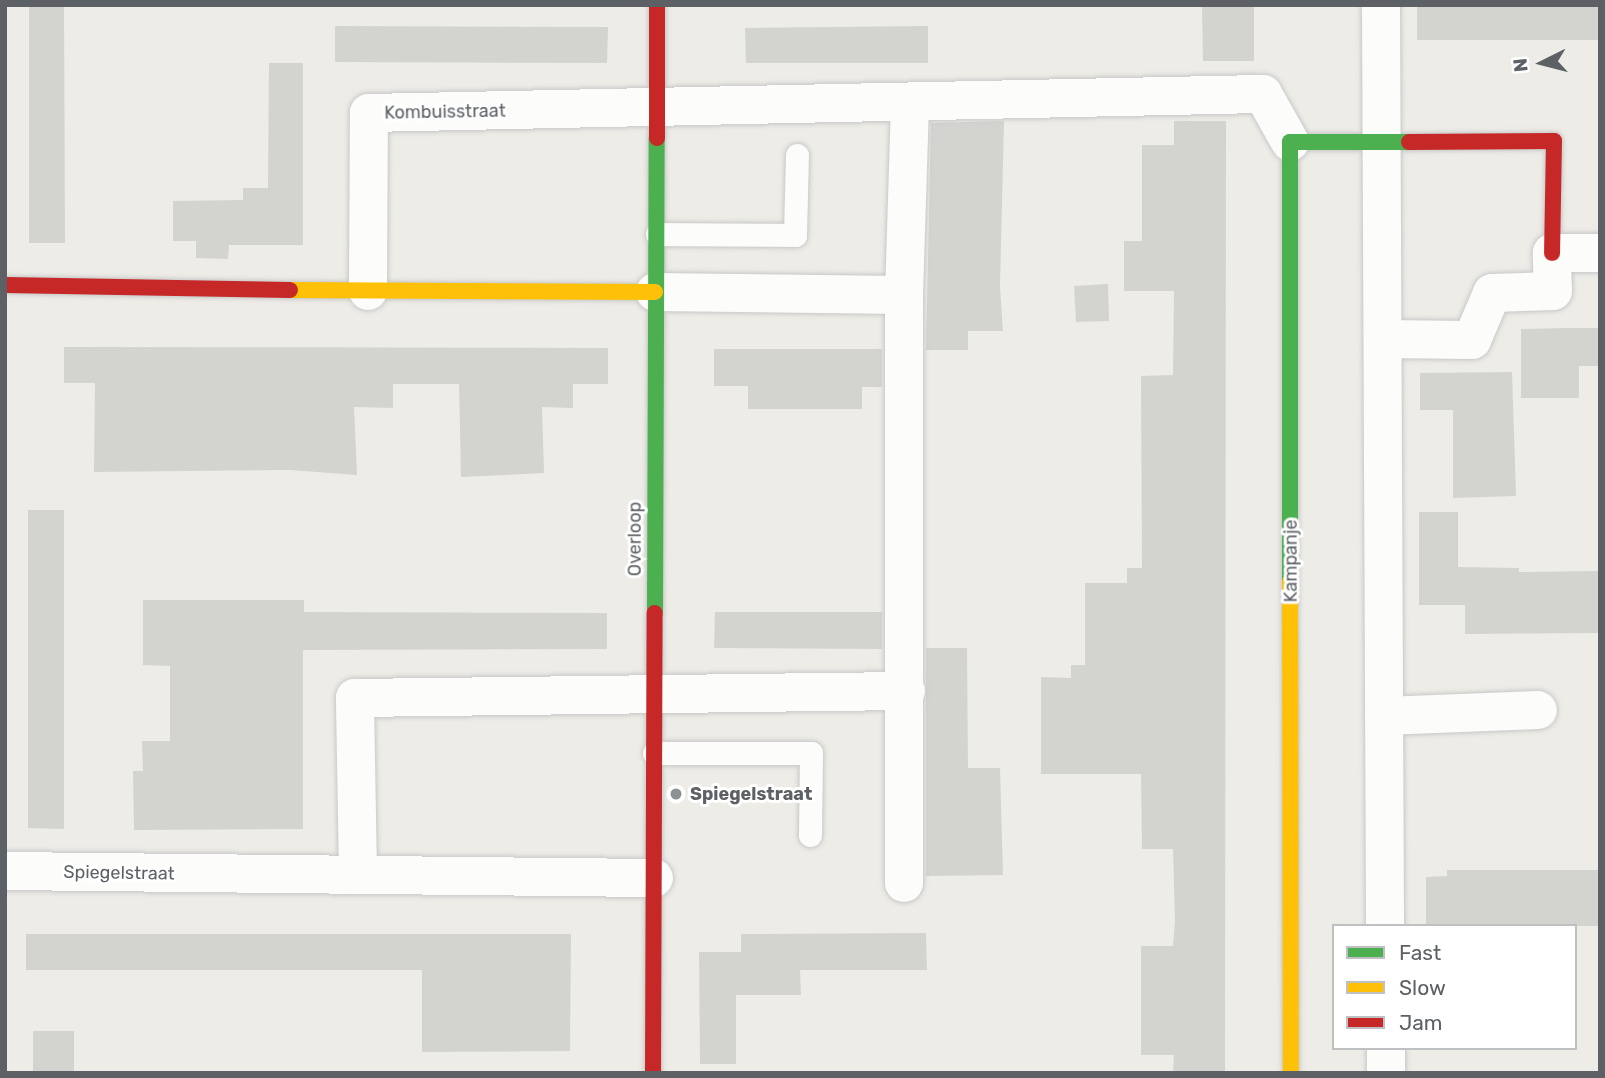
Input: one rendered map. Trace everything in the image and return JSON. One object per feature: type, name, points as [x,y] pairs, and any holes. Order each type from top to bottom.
[{"type":"street","name":"Overloop","points":[[653,1073],[657,5]]},
{"type":"street","points":[[1381,5],[1385,924]]},
{"type":"street","points":[[657,108],[1264,94],[1290,142],[1554,141],[1553,291],[1492,293],[1472,340],[1383,339]]},
{"type":"street","points":[[904,883],[904,295],[910,102]]},
{"type":"street","name":"Kombuisstraat","points":[[368,291],[369,113],[657,108]]},
{"type":"street","name":"Kampanje","points":[[1290,142],[1291,1073]]},
{"type":"street","points":[[1552,253],[1600,253]]},
{"type":"street","points":[[5,285],[904,295]]},
{"type":"street","points":[[358,874],[355,698],[906,691]]},
{"type":"street","points":[[1384,716],[1538,710]]},
{"type":"street","name":"Spiegelstraat","points":[[5,870],[654,878]]},
{"type":"street","points":[[1386,1050],[1386,1073]]},
{"type":"lane","points":[[657,234],[795,235],[797,155]]},
{"type":"lane","points":[[654,753],[811,753],[810,835]]},
{"type":"building","points":[[29,5],[64,5],[65,243],[29,243]]},
{"type":"building","points":[[1202,5],[1254,5],[1254,61],[1203,61]]},
{"type":"building","points":[[1417,5],[1600,5],[1600,40],[1417,40]]},
{"type":"building","points":[[335,26],[608,27],[607,63],[335,62]]},
{"type":"building","points":[[928,26],[928,63],[746,63],[745,28]]},
{"type":"building","points":[[269,63],[303,63],[303,245],[229,245],[228,259],[196,258],[196,241],[173,241],[173,201],[243,200],[243,188],[268,188]]},
{"type":"building","points":[[1004,121],[1000,287],[1003,331],[968,331],[968,350],[926,350],[931,123]]},
{"type":"building","points":[[1174,121],[1226,121],[1225,1073],[1173,1073],[1174,1055],[1141,1055],[1141,946],[1173,946],[1175,921],[1173,849],[1142,849],[1141,774],[1041,774],[1041,677],[1071,678],[1071,665],[1085,665],[1085,583],[1127,583],[1127,568],[1142,568],[1141,376],[1173,375],[1174,291],[1124,291],[1124,241],[1142,241],[1142,145],[1174,145]]},
{"type":"building","points":[[1108,284],[1109,321],[1076,322],[1074,286]]},
{"type":"building","points":[[1600,328],[1600,366],[1579,366],[1579,398],[1521,398],[1521,329]]},
{"type":"building","points":[[64,347],[608,348],[608,384],[573,384],[573,408],[542,407],[544,473],[461,477],[459,384],[393,384],[393,408],[354,407],[357,475],[290,470],[94,472],[95,383],[64,383]]},
{"type":"building","points":[[714,349],[882,349],[882,387],[862,387],[862,409],[748,409],[748,386],[714,386]]},
{"type":"building","points":[[1512,372],[1516,496],[1453,498],[1453,410],[1420,410],[1420,373]]},
{"type":"building","points":[[28,510],[64,510],[64,829],[28,828]]},
{"type":"building","points":[[1419,512],[1458,512],[1458,567],[1519,568],[1519,572],[1600,571],[1600,633],[1465,634],[1465,605],[1419,605]]},
{"type":"building","points":[[143,600],[304,600],[304,612],[607,613],[607,649],[303,650],[303,829],[134,830],[133,771],[143,771],[142,741],[170,741],[170,666],[143,665]]},
{"type":"building","points":[[715,612],[882,612],[882,649],[714,648]]},
{"type":"building","points":[[926,648],[967,648],[968,768],[1000,768],[1003,875],[926,876]]},
{"type":"building","points":[[1447,870],[1600,870],[1600,926],[1426,924],[1426,877],[1447,876]]},
{"type":"building","points":[[926,933],[927,970],[800,970],[801,995],[736,995],[736,1064],[700,1064],[699,952],[741,952],[741,934]]},
{"type":"building","points":[[26,934],[571,934],[570,1051],[422,1052],[422,970],[26,970]]},
{"type":"building","points":[[33,1031],[74,1031],[74,1073],[33,1073]]},
{"type":"traffic: fast","points":[[655,613],[657,138]]},
{"type":"traffic: fast","points":[[1290,582],[1290,142],[1409,142]]},
{"type":"traffic: slow","points":[[290,290],[655,292]]},
{"type":"traffic: slow","points":[[1290,582],[1291,1073]]},
{"type":"traffic: jam","points":[[657,5],[657,138]]},
{"type":"traffic: jam","points":[[1409,142],[1554,141],[1552,253]]},
{"type":"traffic: jam","points":[[5,285],[290,290]]},
{"type":"traffic: jam","points":[[653,1073],[655,613]]},
{"type":"place","name":"Spiegelstraat","points":[[676,794]]}]
